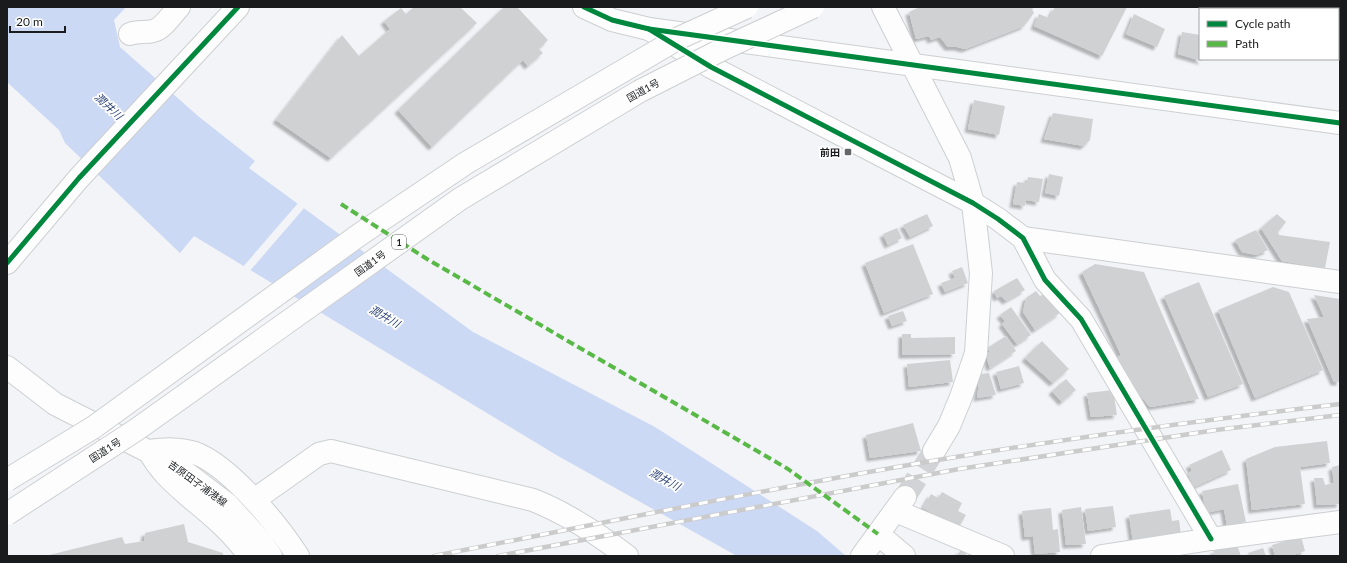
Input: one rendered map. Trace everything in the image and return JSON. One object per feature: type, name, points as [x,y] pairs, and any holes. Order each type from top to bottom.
[{"type":"main road","points":[[130,34],[137,31],[152,32],[158,29],[179,7]]},
{"type":"main road","points":[[7,263],[79,178],[173,75],[238,7]]},
{"type":"main road","points":[[584,7],[612,20],[649,29],[1340,123]]},
{"type":"main road","points":[[7,480],[94,427],[359,235],[466,163],[679,38],[747,7]]},
{"type":"main road","name":"国道1号","points":[[7,514],[136,430],[460,199],[640,91],[725,48],[813,7]]},
{"type":"main road","points":[[883,7],[960,158],[973,203],[981,272],[976,353],[952,420],[934,452]]},
{"type":"main road","points":[[649,29],[711,67],[973,203],[998,219],[1022,238],[1045,280],[1081,319],[1204,546]]},
{"type":"main road","points":[[1022,238],[1340,282]]},
{"type":"main road","name":"吉原田子浦港線","points":[[7,367],[55,404],[177,466],[219,496],[260,540],[271,556]]},
{"type":"main road","points":[[249,556],[232,535],[168,479],[156,465],[149,451],[166,449],[182,450],[196,454],[222,470],[254,500],[298,556]]},
{"type":"main road","points":[[254,500],[319,454],[331,451],[533,500],[551,507],[627,556]]},
{"type":"main road","points":[[862,556],[901,504],[1003,556]]},
{"type":"main road","points":[[1102,556],[1204,546],[1340,522]]},
{"type":"main road","points":[[878,534],[904,556]]},
{"type":"water","name":"潤井川","points":[[7,7],[126,7],[114,20],[120,47],[198,116],[255,161],[249,168],[473,332],[655,427],[817,531],[846,556],[737,556],[558,456],[194,236],[180,253],[65,143],[59,130],[7,82]]},
{"type":"pier","points":[[299,202],[305,207],[249,272],[242,268]]},
{"type":"building","points":[[414,7],[460,7],[477,23],[331,158],[276,120],[342,35],[359,56],[390,29],[384,21],[401,8],[406,14]]},
{"type":"building","points":[[504,7],[517,7],[548,40],[539,49],[543,53],[528,66],[523,60],[432,147],[398,110]]},
{"type":"building","points":[[920,7],[1036,7],[1032,9],[1034,13],[1024,26],[965,49],[948,47],[940,37],[931,40],[929,36],[916,39],[909,12]]},
{"type":"building","points":[[1055,7],[1127,7],[1102,56],[1034,26],[1039,14],[1049,18]]},
{"type":"building","points":[[1134,14],[1165,29],[1157,47],[1126,34]]},
{"type":"building","points":[[1182,32],[1199,35],[1199,60],[1202,61],[1178,54]]},
{"type":"building","points":[[974,100],[1005,106],[999,135],[968,129]]},
{"type":"building","points":[[1053,113],[1093,119],[1090,140],[1084,146],[1044,139]]},
{"type":"building","points":[[1049,174],[1063,177],[1059,196],[1045,193]]},
{"type":"building","points":[[1028,177],[1043,179],[1039,202],[1026,200],[1025,206],[1013,204],[1017,182],[1027,183]]},
{"type":"building","points":[[927,214],[933,226],[910,237],[903,225]]},
{"type":"building","points":[[1277,214],[1286,222],[1278,232],[1279,235],[1330,242],[1325,268],[1282,261],[1261,228]]},
{"type":"building","points":[[897,228],[902,238],[888,245],[883,234]]},
{"type":"building","points":[[1256,230],[1268,250],[1256,255],[1242,252],[1235,240]]},
{"type":"building","points":[[913,244],[933,294],[884,313],[865,263]]},
{"type":"building","points":[[1095,264],[1144,272],[1199,399],[1150,407],[1135,389],[1129,389],[1117,358],[1121,355],[1082,272]]},
{"type":"building","points":[[962,267],[968,283],[945,292],[941,283],[955,278],[952,271]]},
{"type":"building","points":[[1017,278],[1025,290],[1006,301],[1001,296],[997,298],[994,291]]},
{"type":"building","points":[[1199,282],[1243,384],[1208,397],[1164,296]]},
{"type":"building","points":[[1273,287],[1289,292],[1323,370],[1255,398],[1218,310]]},
{"type":"building","points":[[1036,291],[1040,296],[1046,293],[1060,313],[1035,330],[1023,312],[1026,298]]},
{"type":"building","points":[[1314,295],[1340,299],[1340,382],[1334,382],[1307,319],[1324,317]]},
{"type":"building","points":[[1011,307],[1031,335],[1017,344],[1002,324],[1005,321],[1000,315]]},
{"type":"building","points":[[903,311],[907,321],[892,326],[888,316]]},
{"type":"building","points":[[902,334],[911,334],[911,338],[955,337],[955,354],[902,355]]},
{"type":"building","points":[[1006,336],[1016,351],[990,368],[986,356],[990,351],[987,348]]},
{"type":"building","points":[[1042,341],[1069,369],[1053,383],[1025,358]]},
{"type":"building","points":[[950,360],[953,382],[909,387],[907,364]]},
{"type":"building","points":[[1019,366],[1024,383],[1001,389],[996,372]]},
{"type":"building","points":[[989,373],[996,395],[977,398],[980,374]]},
{"type":"building","points":[[1066,379],[1076,390],[1062,402],[1052,391]]},
{"type":"building","points":[[1113,390],[1117,415],[1091,417],[1087,393]]},
{"type":"building","points":[[913,423],[921,451],[870,458],[866,435]]},
{"type":"building","points":[[1327,441],[1330,463],[1300,467],[1305,504],[1252,510],[1246,459],[1275,447]]},
{"type":"building","points":[[1222,450],[1231,470],[1194,487],[1188,474],[1192,470],[1189,465]]},
{"type":"building","points":[[1340,465],[1340,504],[1317,505],[1314,478],[1323,478],[1325,485],[1334,483],[1332,467]]},
{"type":"building","points":[[1238,484],[1246,522],[1227,526],[1224,509],[1206,513],[1202,491]]},
{"type":"building","points":[[942,492],[962,503],[958,511],[966,515],[959,527],[923,508],[931,494],[938,498]]},
{"type":"building","points":[[1113,506],[1116,527],[1088,531],[1085,509]]},
{"type":"building","points":[[1081,507],[1086,544],[1066,545],[1062,510]]},
{"type":"building","points":[[1051,508],[1053,530],[1058,529],[1060,552],[1035,554],[1033,536],[1025,537],[1022,511]]},
{"type":"building","points":[[1170,509],[1172,521],[1179,520],[1181,535],[1133,542],[1129,515]]},
{"type":"building","points":[[184,524],[188,542],[223,553],[223,556],[45,556],[122,537],[125,544],[144,541],[145,533]]},
{"type":"building","points":[[1301,536],[1305,551],[1290,556],[1275,556],[1272,545]]},
{"type":"building","points":[[1237,545],[1241,556],[1215,556],[1213,551]]},
{"type":"building","points":[[1263,548],[1266,556],[1249,556],[1248,553]]},
{"type":"building","points":[[961,550],[968,556],[956,556]]},
{"type":"tunnel","points":[[905,497],[934,451]]},
{"type":"railway","points":[[434,556],[890,468],[1148,428],[1340,404]]},
{"type":"railway","points":[[498,556],[959,469],[1216,430],[1340,415]]},
{"type":"marked path","points":[[341,204],[427,259],[788,469],[878,534]]},
{"type":"cycle path","points":[[7,263],[79,178],[238,7]]},
{"type":"cycle path","points":[[584,7],[612,20],[649,29],[1340,123]]},
{"type":"cycle path","points":[[649,29],[711,67],[973,203],[998,219],[1023,238],[1045,280],[1081,319],[1211,539]]},
{"type":"place","name":"前田","points":[[848,152]]}]
